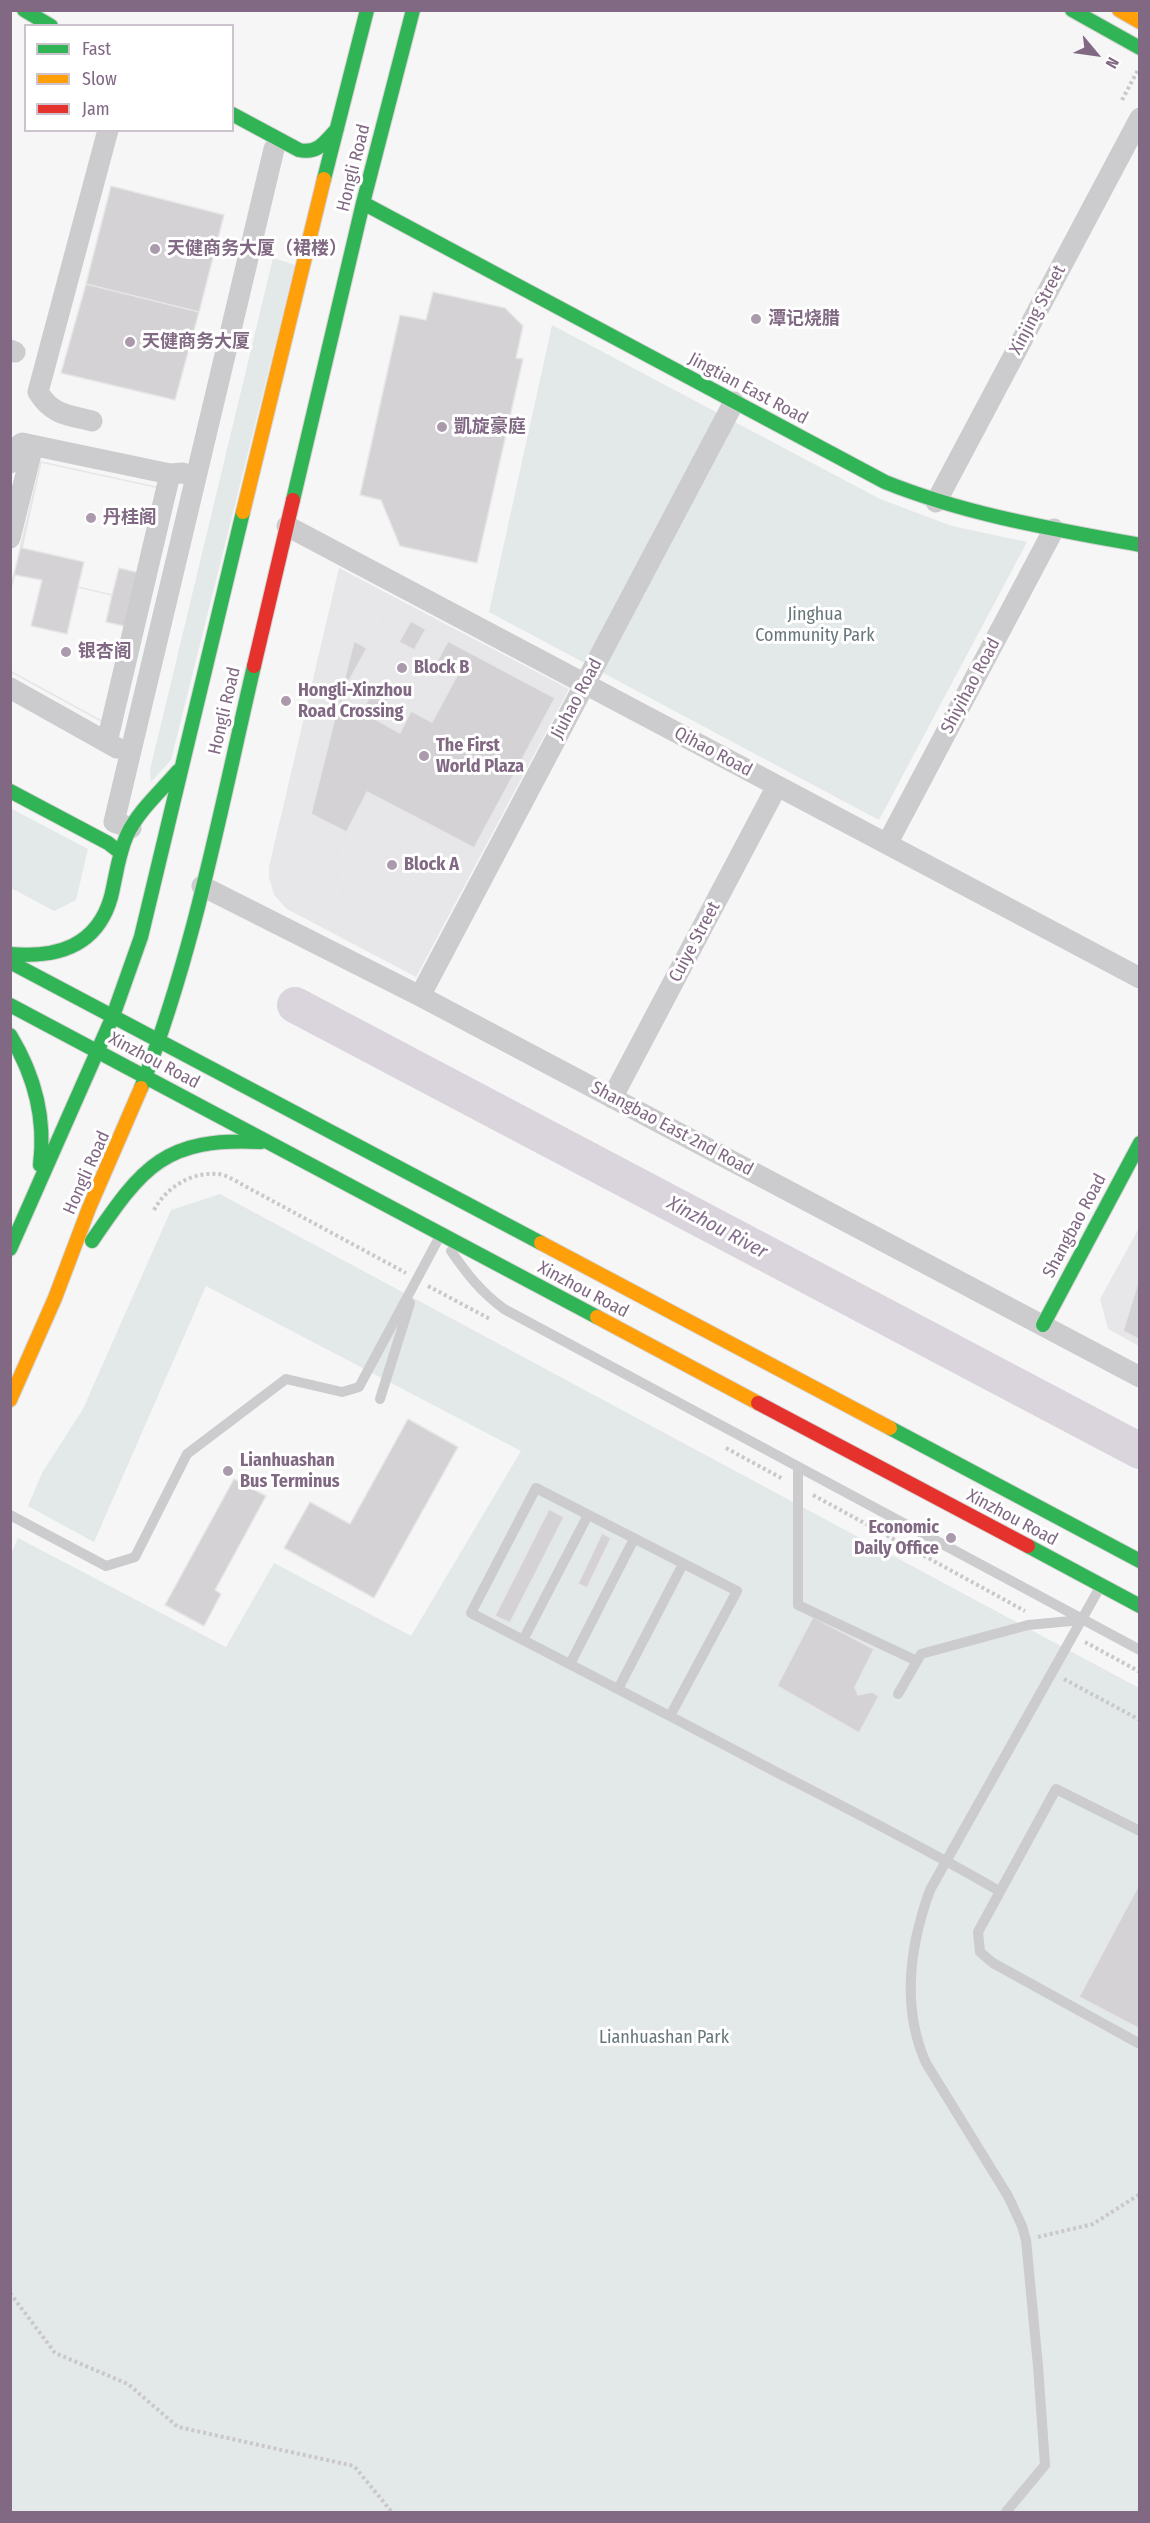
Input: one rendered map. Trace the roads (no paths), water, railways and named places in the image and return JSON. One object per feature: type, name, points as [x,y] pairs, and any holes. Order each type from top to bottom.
[{"type":"main road","points":[[24,10],[48,24]]},
{"type":"main road","points":[[47,10],[65,21]]},
{"type":"main road","name":"Hongli Road","points":[[10,1249],[113,1016],[141,937],[367,10]]},
{"type":"main road","name":"Hongli Road","points":[[10,1400],[55,1298],[89,1208],[160,1041],[202,886],[363,203],[412,10]]},
{"type":"main road","points":[[1072,10],[1140,48]]},
{"type":"main road","points":[[1119,10],[1140,22]]},
{"type":"main road","points":[[234,115],[302,151],[312,152],[319,149],[337,129]]},
{"type":"main road","points":[[234,127],[306,170],[319,188],[320,197]]},
{"type":"main road","name":"Jingtian East Road","points":[[363,203],[875,477],[936,502],[977,514],[1140,546]]},
{"type":"main road","points":[[10,954],[31,957],[55,954],[76,945],[95,930],[106,911],[121,853],[122,825],[183,765]]},
{"type":"main road","points":[[10,791],[108,843],[121,853]]},
{"type":"main road","name":"Xinzhou Road","points":[[10,962],[1140,1561]]},
{"type":"main road","name":"Xinzhou Road","points":[[10,1005],[1140,1606]]},
{"type":"main road","points":[[10,1035],[30,1074],[42,1124],[42,1157],[36,1190]]},
{"type":"main road","points":[[55,1298],[124,1192],[153,1165],[167,1155],[198,1144],[230,1138],[269,1143]]},
{"type":"main road","name":"Shangbao Road","points":[[1043,1325],[1140,1143]]},
{"type":"street","name":"Xinjing Street","points":[[936,502],[1140,118]]},
{"type":"street","points":[[92,421],[62,413],[46,405],[38,392],[107,132]]},
{"type":"street","points":[[122,825],[129,760],[274,149]]},
{"type":"street","name":"Jiuhao Road","points":[[420,996],[734,402]]},
{"type":"street","points":[[10,462],[14,450],[22,443],[97,464],[170,474],[187,473],[199,465]]},
{"type":"street","points":[[10,538],[33,446]]},
{"type":"street","points":[[107,742],[170,474]]},
{"type":"street","name":"Qihao Road","points":[[287,526],[1140,978]]},
{"type":"street","name":"Shiyihao Road","points":[[887,844],[1054,529]]},
{"type":"street","points":[[10,688],[122,750],[129,760]]},
{"type":"street","name":"Cuiye Street","points":[[612,1098],[777,786]]},
{"type":"street","name":"Shangbao East 2nd Road","points":[[202,886],[420,996],[1140,1377]]},
{"type":"lane","points":[[10,1515],[106,1566],[135,1557],[187,1454],[286,1379],[342,1392],[359,1387],[441,1234],[468,1277],[484,1294],[504,1309],[1140,1650]]},
{"type":"lane","points":[[380,1399],[417,1279]]},
{"type":"lane","points":[[798,1467],[798,1605],[917,1661]]},
{"type":"lane","points":[[670,1716],[737,1591],[536,1488],[471,1613],[946,1860],[999,1891]]},
{"type":"lane","points":[[523,1640],[588,1515]]},
{"type":"lane","points":[[570,1664],[634,1539]]},
{"type":"lane","points":[[618,1689],[683,1564]]},
{"type":"lane","points":[[1006,2512],[1045,2465],[1026,2240],[1008,2196],[926,2062],[918,2044],[910,1984],[915,1939],[930,1890],[1100,1586]]},
{"type":"lane","points":[[898,1694],[921,1654],[1028,1625],[1083,1620]]},
{"type":"lane","points":[[1140,1831],[1056,1789],[978,1932],[980,1952],[993,1964],[1140,2044]]},
{"type":"waterway","name":"Xinzhou River","points":[[295,1005],[1140,1451]]},
{"type":"place","name":"天健商务大厦（裙楼）","points":[[155,249]]},
{"type":"place","name":"潭记烧腊","points":[[756,319]]},
{"type":"place","name":"天健商务大厦","points":[[130,342]]},
{"type":"place","name":"凱旋豪庭","points":[[442,427]]},
{"type":"place","name":"丹桂阁","points":[[91,518]]},
{"type":"place","name":"银杏阁","points":[[66,652]]},
{"type":"place","name":"Block B","points":[[402,668]]},
{"type":"place","name":"Hongli-Xinzhou Road Crossing","points":[[286,701]]},
{"type":"place","name":"The First World Plaza","points":[[424,756]]},
{"type":"place","name":"Block A","points":[[392,865]]},
{"type":"place","name":"Lianhuashan Bus Terminus","points":[[228,1471]]},
{"type":"place","name":"Economic Daily Office","points":[[951,1538]]},
{"type":"park label","name":"Jinghua Community Park","points":[[815,625]]},
{"type":"park label","name":"Lianhuashan Park","points":[[664,2038]]}]
